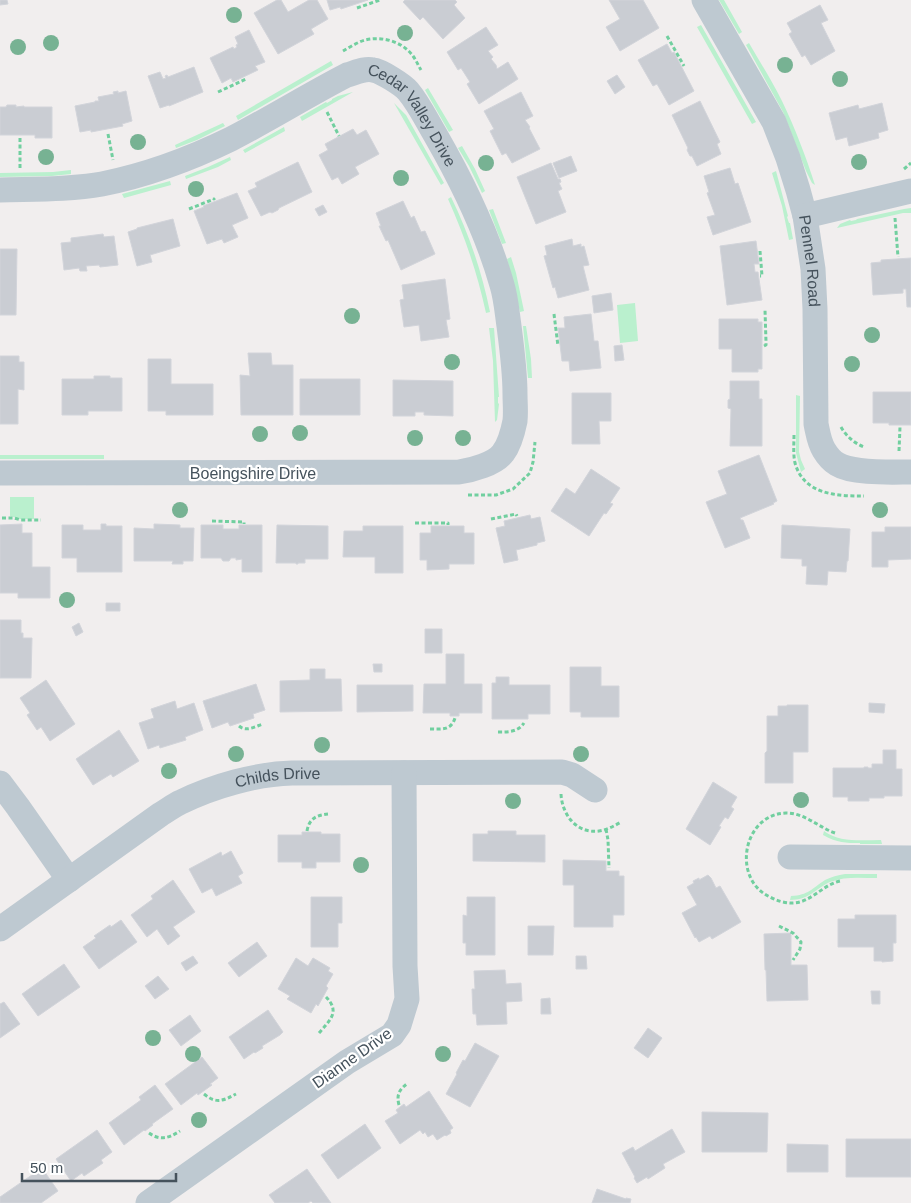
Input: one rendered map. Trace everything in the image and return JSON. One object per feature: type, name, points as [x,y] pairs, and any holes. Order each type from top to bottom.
[{"type":"street","name":"Pennel Road","points":[[704,0],[774,122],[788,158],[805,216],[812,260],[814,291],[816,424],[818,437],[823,449],[836,464],[846,468],[863,470],[905,459]]},
{"type":"street","name":"Cedar Valley Drive","points":[[0,190],[81,187],[154,170],[189,158],[231,139],[347,75],[373,70],[390,77],[407,90],[442,146],[473,207],[492,254],[502,287],[508,316],[515,386],[515,419],[511,436],[502,455]]},
{"type":"street","points":[[805,216],[904,181]]},
{"type":"street","name":"Boeingshire Drive","points":[[0,473],[459,472],[473,469],[502,455]]},
{"type":"street","name":"Childs Drive","points":[[0,929],[179,802],[249,779],[277,774],[562,772],[572,775],[595,790]]},
{"type":"street","name":"Dianne Drive","points":[[148,1203],[347,1062],[392,1035],[399,1025],[407,999],[405,966],[404,773]]},
{"type":"street","points":[[0,783],[69,880]]},
{"type":"street","points":[[790,857],[911,858]]},
{"type":"path","points":[[356,8],[380,0]]},
{"type":"path","points":[[667,36],[684,66]]},
{"type":"path","points":[[336,55],[364,40],[387,39],[396,42],[409,51],[421,71]]},
{"type":"path","points":[[218,92],[246,79]]},
{"type":"path","points":[[321,113],[326,110],[339,136]]},
{"type":"path","points":[[108,134],[113,160]]},
{"type":"path","points":[[20,136],[20,170],[28,170]]},
{"type":"path","points":[[105,162],[121,158]]},
{"type":"path","points":[[904,181],[911,163]]},
{"type":"path","points":[[189,209],[214,200]]},
{"type":"path","points":[[886,219],[900,216]]},
{"type":"path","points":[[895,217],[898,257]]},
{"type":"path","points":[[760,252],[762,276],[760,276]]},
{"type":"path","points":[[764,346],[766,345],[766,310]]},
{"type":"path","points":[[554,314],[558,346]]},
{"type":"path","points":[[839,421],[848,437],[869,450]]},
{"type":"path","points":[[900,427],[905,459]]},
{"type":"path","points":[[794,432],[796,464],[799,472],[810,484],[821,492],[833,495],[872,496]]},
{"type":"path","points":[[462,495],[496,495],[513,489],[530,473],[534,456],[535,436]]},
{"type":"path","points":[[891,453],[905,459]]},
{"type":"path","points":[[491,519],[516,514],[517,516]]},
{"type":"path","points":[[2,518],[41,520]]},
{"type":"path","points":[[212,521],[244,522],[244,524]]},
{"type":"path","points":[[415,523],[448,523],[448,525]]},
{"type":"path","points":[[430,729],[447,728],[454,723],[455,718]]},
{"type":"path","points":[[498,732],[517,730],[524,723]]},
{"type":"path","points":[[239,726],[246,730],[263,724]]},
{"type":"path","points":[[560,786],[561,803],[568,818],[576,826],[598,831],[621,822]]},
{"type":"path","points":[[307,831],[311,820],[316,816],[328,814]]},
{"type":"path","points":[[606,829],[609,868]]},
{"type":"path","points":[[779,926],[794,933],[801,942],[800,949],[793,960]]},
{"type":"path","points":[[319,1033],[332,1017],[333,1012],[330,1001],[326,998]]},
{"type":"path","points":[[399,1105],[398,1093],[408,1083]]},
{"type":"path","points":[[204,1094],[214,1101],[226,1100],[236,1094]]},
{"type":"path","points":[[149,1133],[154,1137],[160,1138],[173,1136],[180,1131]]},
{"type":"green space","points":[[719,0],[724,0],[742,32],[739,34]]},
{"type":"green space","points":[[701,25],[756,122],[752,124],[697,27]]},
{"type":"green space","points":[[749,43],[787,111],[815,185],[806,171],[783,112],[746,45]]},
{"type":"green space","points":[[331,61],[333,65],[238,120],[236,116]]},
{"type":"green space","points":[[428,88],[453,130],[449,132],[425,90]]},
{"type":"green space","points":[[353,92],[302,121],[300,117],[326,102]]},
{"type":"green space","points":[[394,103],[406,115],[444,183],[441,185]]},
{"type":"green space","points":[[223,123],[225,126],[176,148],[175,145]]},
{"type":"green space","points":[[284,127],[285,131],[245,153],[243,150]]},
{"type":"green space","points":[[462,146],[485,191],[482,193],[458,148]]},
{"type":"green space","points":[[230,157],[231,160],[218,167],[186,179],[185,176]]},
{"type":"green space","points":[[71,170],[71,174],[52,176],[0,177],[0,173]]},
{"type":"green space","points":[[776,171],[790,223],[793,239],[789,240],[782,206],[772,173]]},
{"type":"green space","points":[[170,181],[171,185],[124,198],[122,194]]},
{"type":"green space","points":[[451,197],[474,253],[490,312],[486,313],[470,255],[448,199]]},
{"type":"green space","points":[[911,208],[911,213],[903,213],[837,228],[840,224],[850,220]]},
{"type":"green space","points":[[493,209],[506,243],[502,244],[489,210]]},
{"type":"green space","points":[[511,257],[524,311],[520,312],[507,259]]},
{"type":"green space","points":[[635,303],[638,341],[620,343],[617,305]]},
{"type":"green space","points":[[523,326],[526,326],[532,378],[528,378]]},
{"type":"green space","points":[[489,328],[494,328],[499,397],[497,420],[495,422],[493,361]]},
{"type":"green space","points":[[796,395],[800,396],[799,452],[805,469],[801,472],[796,453]]},
{"type":"green space","points":[[0,455],[104,455],[104,459],[0,459]]},
{"type":"green space","points":[[10,497],[34,497],[34,519],[20,519],[10,516]]},
{"type":"green space","points":[[824,831],[844,839],[881,840],[882,844],[841,842],[823,835]]},
{"type":"green space","points":[[845,874],[877,874],[877,878],[836,880],[807,896],[797,900],[790,900],[791,896],[806,893],[825,880]]},
{"type":"building","points":[[0,0],[7,0],[8,4],[0,5]]},
{"type":"building","points":[[277,0],[281,0],[288,12],[309,0],[317,0],[328,19],[311,29],[314,34],[278,54],[254,13]]},
{"type":"building","points":[[327,0],[368,0],[341,9],[340,7],[330,10]]},
{"type":"building","points":[[405,0],[455,0],[457,2],[454,5],[465,18],[443,39],[423,17],[420,20],[403,2]]},
{"type":"building","points":[[609,0],[643,0],[659,28],[620,51],[606,27],[620,19]]},
{"type":"building","points":[[820,5],[828,20],[821,23],[835,51],[811,65],[805,55],[802,57],[789,34],[792,32],[787,23]]},
{"type":"building","points":[[486,27],[498,45],[488,51],[493,57],[491,59],[497,69],[508,62],[518,79],[479,104],[467,84],[470,82],[461,68],[458,70],[447,52]]},
{"type":"building","points":[[249,30],[265,62],[255,66],[258,70],[233,82],[231,78],[222,83],[210,58],[233,47],[234,49],[237,47],[236,45],[238,44],[235,37]]},
{"type":"building","points":[[667,44],[672,53],[674,52],[694,91],[669,105],[657,84],[653,86],[638,60]]},
{"type":"building","points":[[194,67],[203,92],[160,108],[148,76],[160,72],[163,79],[167,75],[168,77]]},
{"type":"building","points":[[617,75],[625,87],[615,94],[607,81]]},
{"type":"building","points":[[118,91],[118,93],[126,91],[132,121],[122,124],[123,126],[91,132],[91,130],[80,132],[75,106],[99,101],[98,97],[114,94],[113,92]]},
{"type":"building","points":[[521,92],[533,116],[525,120],[540,149],[512,163],[506,153],[502,155],[490,131],[494,129],[484,111]]},
{"type":"building","points":[[700,101],[720,142],[717,144],[721,154],[697,166],[687,150],[688,148],[672,115]]},
{"type":"building","points":[[882,103],[888,130],[878,133],[879,138],[849,146],[847,137],[836,140],[829,113],[858,105],[859,109]]},
{"type":"building","points":[[7,105],[16,105],[16,107],[52,107],[52,138],[35,138],[35,135],[0,135],[0,107],[6,107]]},
{"type":"building","points":[[353,129],[357,135],[366,130],[379,154],[355,167],[359,174],[342,184],[338,177],[332,180],[319,155],[328,150],[325,144]]},
{"type":"building","points":[[571,156],[577,171],[559,178],[553,163]]},
{"type":"building","points":[[298,162],[312,192],[272,213],[261,216],[248,191],[257,187],[255,183]]},
{"type":"building","points":[[551,163],[561,182],[559,183],[562,189],[558,191],[566,212],[536,224],[517,177]]},
{"type":"building","points":[[730,168],[735,184],[738,183],[751,222],[713,235],[707,217],[715,215],[707,193],[709,192],[704,176]]},
{"type":"building","points":[[237,193],[248,218],[232,225],[238,237],[224,243],[222,239],[207,244],[194,211]]},
{"type":"building","points":[[403,201],[411,218],[414,216],[421,232],[425,231],[435,254],[401,270],[388,240],[386,241],[379,226],[381,226],[376,213]]},
{"type":"building","points":[[323,205],[327,212],[319,216],[315,209]]},
{"type":"building","points":[[173,219],[180,246],[150,255],[152,262],[137,266],[128,232]]},
{"type":"building","points":[[103,234],[104,237],[114,236],[118,265],[86,266],[87,271],[80,271],[79,268],[64,270],[61,243],[71,242],[71,238]]},
{"type":"building","points":[[572,239],[573,246],[581,244],[581,247],[584,246],[589,265],[583,266],[589,290],[558,298],[555,287],[553,288],[544,256],[547,255],[545,246]]},
{"type":"building","points":[[756,241],[759,264],[754,264],[755,272],[758,272],[762,300],[727,305],[720,246]]},
{"type":"building","points":[[0,249],[17,249],[16,315],[0,315]]},
{"type":"building","points":[[911,258],[911,307],[907,307],[906,289],[903,289],[903,293],[873,295],[871,263],[881,262],[881,260]]},
{"type":"building","points":[[445,279],[450,319],[446,320],[449,337],[421,341],[419,325],[404,327],[400,300],[404,299],[402,285]]},
{"type":"building","points":[[611,293],[613,310],[594,313],[592,296]]},
{"type":"building","points":[[591,314],[594,341],[598,341],[601,368],[570,371],[569,361],[562,361],[558,328],[565,328],[564,317]]},
{"type":"building","points":[[719,319],[758,319],[758,322],[762,322],[762,369],[758,369],[758,372],[732,372],[732,349],[719,349]]},
{"type":"building","points":[[622,345],[624,360],[615,361],[614,346]]},
{"type":"building","points":[[248,353],[271,353],[272,365],[293,365],[293,415],[241,415],[240,375],[250,376]]},
{"type":"building","points":[[0,356],[19,356],[19,362],[24,362],[24,390],[18,389],[18,424],[0,424]]},
{"type":"building","points":[[148,359],[171,359],[171,384],[213,384],[213,415],[166,415],[166,411],[148,411]]},
{"type":"building","points":[[94,376],[122,378],[122,411],[88,411],[88,415],[62,415],[62,379],[94,379]]},
{"type":"building","points":[[300,379],[360,379],[360,415],[300,415]]},
{"type":"building","points":[[393,380],[453,381],[453,416],[424,415],[424,412],[415,412],[415,416],[393,416]]},
{"type":"building","points":[[730,381],[759,381],[759,399],[762,399],[762,446],[730,446],[731,409],[728,408],[728,400],[730,399]]},
{"type":"building","points":[[873,392],[911,392],[911,425],[873,423]]},
{"type":"building","points":[[572,393],[611,393],[611,421],[599,421],[600,444],[572,444]]},
{"type":"building","points":[[759,455],[777,501],[740,518],[743,520],[750,538],[725,548],[706,502],[727,494],[718,471]]},
{"type":"building","points":[[591,469],[620,488],[610,503],[613,504],[606,514],[604,513],[589,536],[551,511],[566,488],[575,494]]},
{"type":"building","points":[[530,515],[531,519],[540,517],[545,541],[516,550],[518,560],[504,563],[496,528],[505,526],[504,521]]},
{"type":"building","points":[[22,524],[22,533],[32,533],[32,567],[50,567],[50,598],[18,598],[18,593],[0,593],[0,525]]},
{"type":"building","points":[[101,524],[106,524],[106,526],[122,526],[122,572],[77,572],[77,558],[62,558],[62,525],[83,525],[83,530],[101,530]]},
{"type":"building","points":[[154,524],[180,525],[180,528],[194,528],[193,561],[183,561],[183,564],[172,564],[173,561],[134,561],[134,528],[154,529]]},
{"type":"building","points":[[201,525],[223,525],[223,529],[239,529],[239,525],[262,525],[262,572],[242,572],[242,559],[236,560],[236,558],[231,558],[229,561],[223,561],[221,558],[201,558]]},
{"type":"building","points":[[277,525],[328,526],[328,559],[305,559],[305,563],[298,564],[276,563]]},
{"type":"building","points":[[782,525],[850,529],[846,572],[828,571],[827,585],[806,584],[807,566],[802,566],[802,559],[781,558]]},
{"type":"building","points":[[363,526],[403,526],[403,573],[375,573],[375,557],[343,557],[344,531],[363,531]]},
{"type":"building","points":[[431,526],[464,526],[464,533],[474,533],[474,564],[449,564],[449,569],[427,570],[427,560],[420,560],[420,533],[431,533]]},
{"type":"building","points":[[885,527],[911,527],[911,559],[888,560],[888,567],[872,567],[872,532],[885,532]]},
{"type":"building","points":[[106,603],[120,603],[120,611],[106,611]]},
{"type":"building","points":[[0,620],[21,620],[23,638],[32,638],[31,678],[0,678]]},
{"type":"building","points":[[79,623],[83,632],[76,636],[72,627]]},
{"type":"building","points":[[425,629],[442,629],[442,653],[425,653]]},
{"type":"building","points":[[446,654],[464,654],[464,684],[482,684],[482,713],[459,713],[459,716],[450,716],[450,713],[423,713],[424,684],[446,684]]},
{"type":"building","points":[[373,664],[382,664],[382,672],[374,672]]},
{"type":"building","points":[[570,667],[601,667],[601,686],[619,686],[619,717],[581,717],[581,712],[570,712]]},
{"type":"building","points":[[310,669],[325,669],[325,679],[341,679],[342,711],[280,712],[280,681],[310,680]]},
{"type":"building","points":[[496,677],[509,677],[509,685],[550,685],[550,714],[528,714],[528,719],[492,719],[492,683],[496,683]]},
{"type":"building","points":[[46,680],[75,724],[50,741],[41,727],[37,730],[27,715],[30,713],[20,698]]},
{"type":"building","points":[[256,684],[265,710],[253,714],[254,718],[230,726],[228,722],[212,728],[203,701]]},
{"type":"building","points":[[357,685],[413,685],[413,711],[357,712]]},
{"type":"building","points":[[175,701],[177,709],[194,703],[203,730],[185,737],[186,740],[160,748],[159,745],[148,749],[139,723],[154,718],[151,709]]},
{"type":"building","points":[[869,703],[885,704],[884,713],[869,712]]},
{"type":"building","points":[[808,705],[808,752],[793,752],[793,783],[765,783],[767,716],[778,716],[778,706]]},
{"type":"building","points":[[119,730],[139,761],[113,777],[111,774],[93,785],[76,759]]},
{"type":"building","points":[[883,750],[896,750],[896,769],[902,769],[902,796],[869,798],[869,801],[848,801],[848,797],[833,797],[833,768],[872,768],[872,764],[883,764]]},
{"type":"building","points":[[713,782],[737,797],[731,807],[734,809],[728,819],[725,817],[719,826],[721,827],[710,845],[686,829]]},
{"type":"building","points":[[488,831],[516,831],[516,835],[545,835],[545,862],[473,861],[473,834],[488,834]]},
{"type":"building","points":[[302,832],[340,834],[340,862],[316,862],[316,868],[302,868],[302,862],[278,862],[278,835],[302,835]]},
{"type":"building","points":[[231,851],[243,873],[238,876],[242,883],[216,896],[212,888],[202,893],[189,869],[221,852],[222,856]]},
{"type":"building","points":[[563,860],[606,861],[606,871],[619,871],[619,876],[624,876],[624,915],[613,915],[613,927],[574,927],[574,885],[563,885]]},
{"type":"building","points":[[708,875],[716,888],[720,886],[741,922],[712,939],[710,936],[699,942],[682,913],[697,905],[687,887],[694,883],[693,881]]},
{"type":"building","points":[[173,880],[195,912],[173,927],[180,936],[168,945],[157,929],[147,937],[131,915],[153,899],[151,896]]},
{"type":"building","points":[[311,897],[342,897],[342,923],[338,923],[338,947],[311,947]]},
{"type":"building","points":[[467,897],[495,897],[495,955],[466,955],[466,943],[463,943],[463,915],[467,916]]},
{"type":"building","points":[[855,915],[896,915],[896,943],[893,943],[893,961],[874,961],[874,947],[838,947],[838,919],[855,919]]},
{"type":"building","points":[[121,920],[137,942],[99,969],[83,947],[96,938],[94,936]]},
{"type":"building","points":[[528,926],[554,926],[553,955],[528,955]]},
{"type":"building","points":[[791,933],[791,965],[807,965],[808,1000],[767,1001],[764,934]]},
{"type":"building","points":[[257,942],[267,956],[239,977],[228,963]]},
{"type":"building","points":[[193,956],[198,963],[186,971],[181,963]]},
{"type":"building","points":[[576,956],[586,956],[587,969],[576,969]]},
{"type":"building","points":[[296,958],[308,966],[313,958],[330,968],[328,971],[333,974],[318,1006],[316,1004],[311,1013],[287,999],[290,996],[278,989]]},
{"type":"building","points":[[64,964],[80,987],[38,1016],[22,994]]},
{"type":"building","points":[[505,970],[506,984],[521,983],[522,1001],[506,1002],[507,1024],[477,1025],[476,1014],[473,1014],[472,989],[475,989],[474,971]]},
{"type":"building","points":[[158,976],[169,989],[155,999],[145,986]]},
{"type":"building","points":[[871,991],[880,991],[880,1004],[872,1004]]},
{"type":"building","points":[[550,998],[551,1014],[541,1014],[541,999]]},
{"type":"building","points":[[4,1002],[20,1024],[0,1038],[0,1004]]},
{"type":"building","points":[[268,1010],[283,1032],[262,1046],[263,1048],[244,1059],[229,1037]]},
{"type":"building","points":[[190,1015],[201,1031],[181,1046],[169,1030]]},
{"type":"building","points":[[648,1028],[662,1038],[648,1058],[634,1048]]},
{"type":"building","points":[[475,1043],[499,1056],[470,1107],[446,1094],[463,1060],[465,1061]]},
{"type":"building","points":[[202,1057],[218,1078],[210,1084],[212,1085],[181,1105],[165,1084]]},
{"type":"building","points":[[155,1085],[173,1109],[124,1145],[109,1123],[141,1100],[139,1097]]},
{"type":"building","points":[[429,1091],[453,1128],[450,1130],[451,1133],[437,1140],[433,1134],[428,1137],[425,1132],[423,1134],[420,1130],[400,1144],[385,1121],[398,1113],[396,1110],[404,1104],[406,1107]]},
{"type":"building","points":[[702,1112],[768,1113],[767,1152],[702,1152]]},
{"type":"building","points":[[365,1124],[381,1148],[338,1179],[321,1155]]},
{"type":"building","points":[[672,1129],[685,1152],[663,1164],[665,1168],[648,1179],[647,1177],[637,1183],[622,1153],[633,1147],[635,1151]]},
{"type":"building","points":[[97,1130],[112,1152],[101,1160],[103,1163],[84,1176],[82,1173],[71,1181],[56,1159]]},
{"type":"building","points":[[846,1139],[911,1139],[911,1177],[846,1177]]},
{"type":"building","points":[[787,1144],[828,1145],[828,1172],[787,1172]]},
{"type":"building","points":[[42,1168],[58,1191],[41,1203],[0,1203],[0,1197]]},
{"type":"building","points":[[307,1169],[331,1203],[313,1203],[311,1201],[308,1203],[275,1203],[269,1195]]},
{"type":"building","points":[[597,1189],[631,1199],[630,1203],[592,1203]]}]
